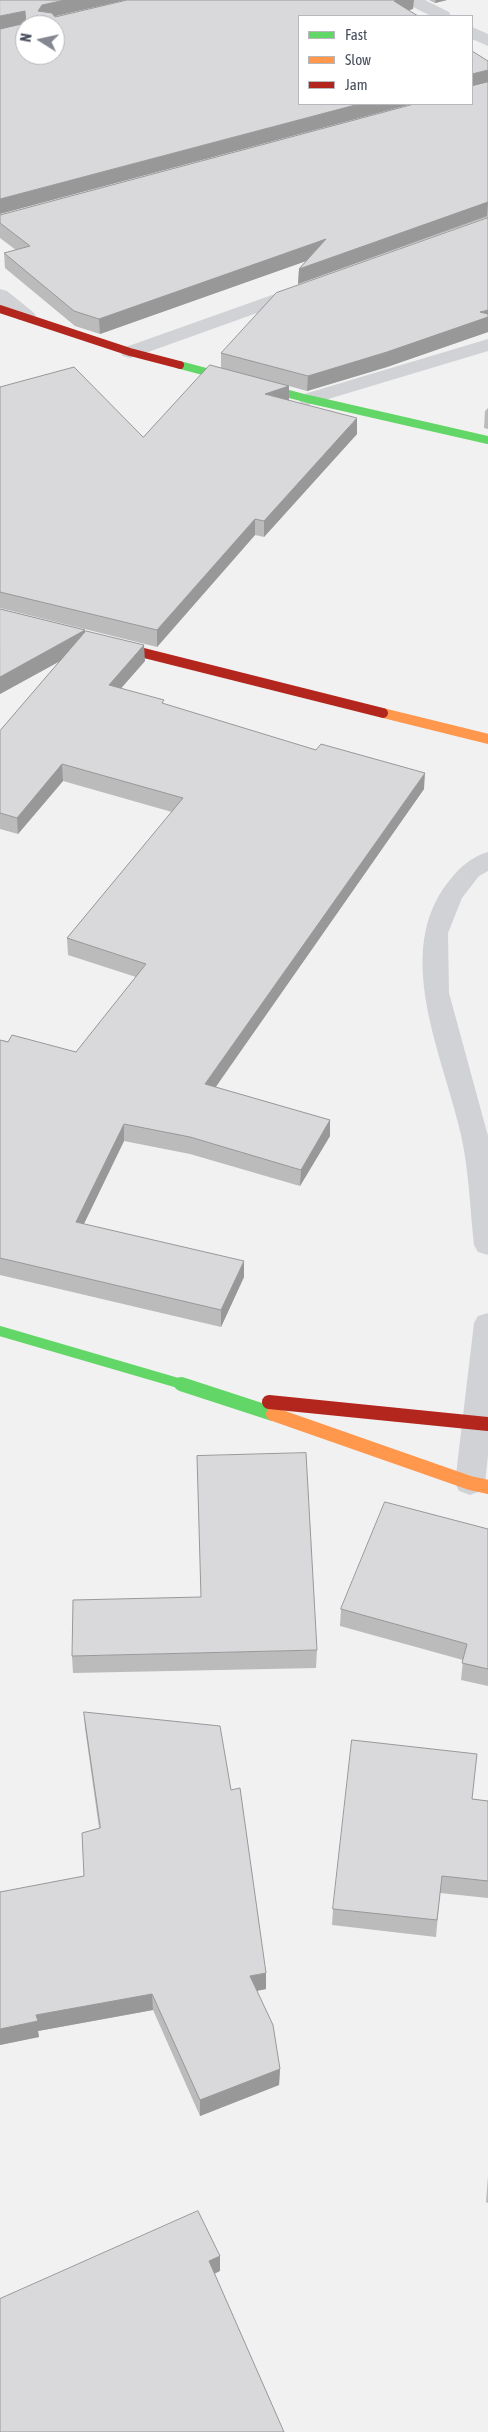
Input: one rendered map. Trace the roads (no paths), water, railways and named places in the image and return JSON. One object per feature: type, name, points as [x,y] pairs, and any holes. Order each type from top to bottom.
[{"type":"street","points":[[414,0],[441,15]]},
{"type":"street","points":[[473,33],[488,42]]},
{"type":"street","points":[[130,352],[323,283]]},
{"type":"street","points":[[0,295],[26,316]]},
{"type":"street","points":[[0,309],[26,316],[130,352],[308,399],[488,440]]},
{"type":"street","points":[[308,399],[488,345]]},
{"type":"street","points":[[97,641],[488,740]]},
{"type":"street","points":[[488,860],[470,871],[450,896],[436,933],[436,993],[475,1137],[488,1245]]},
{"type":"street","points":[[0,1331],[228,1398],[479,1485],[488,1323]]},
{"type":"street","points":[[228,1398],[482,1422]]}]
